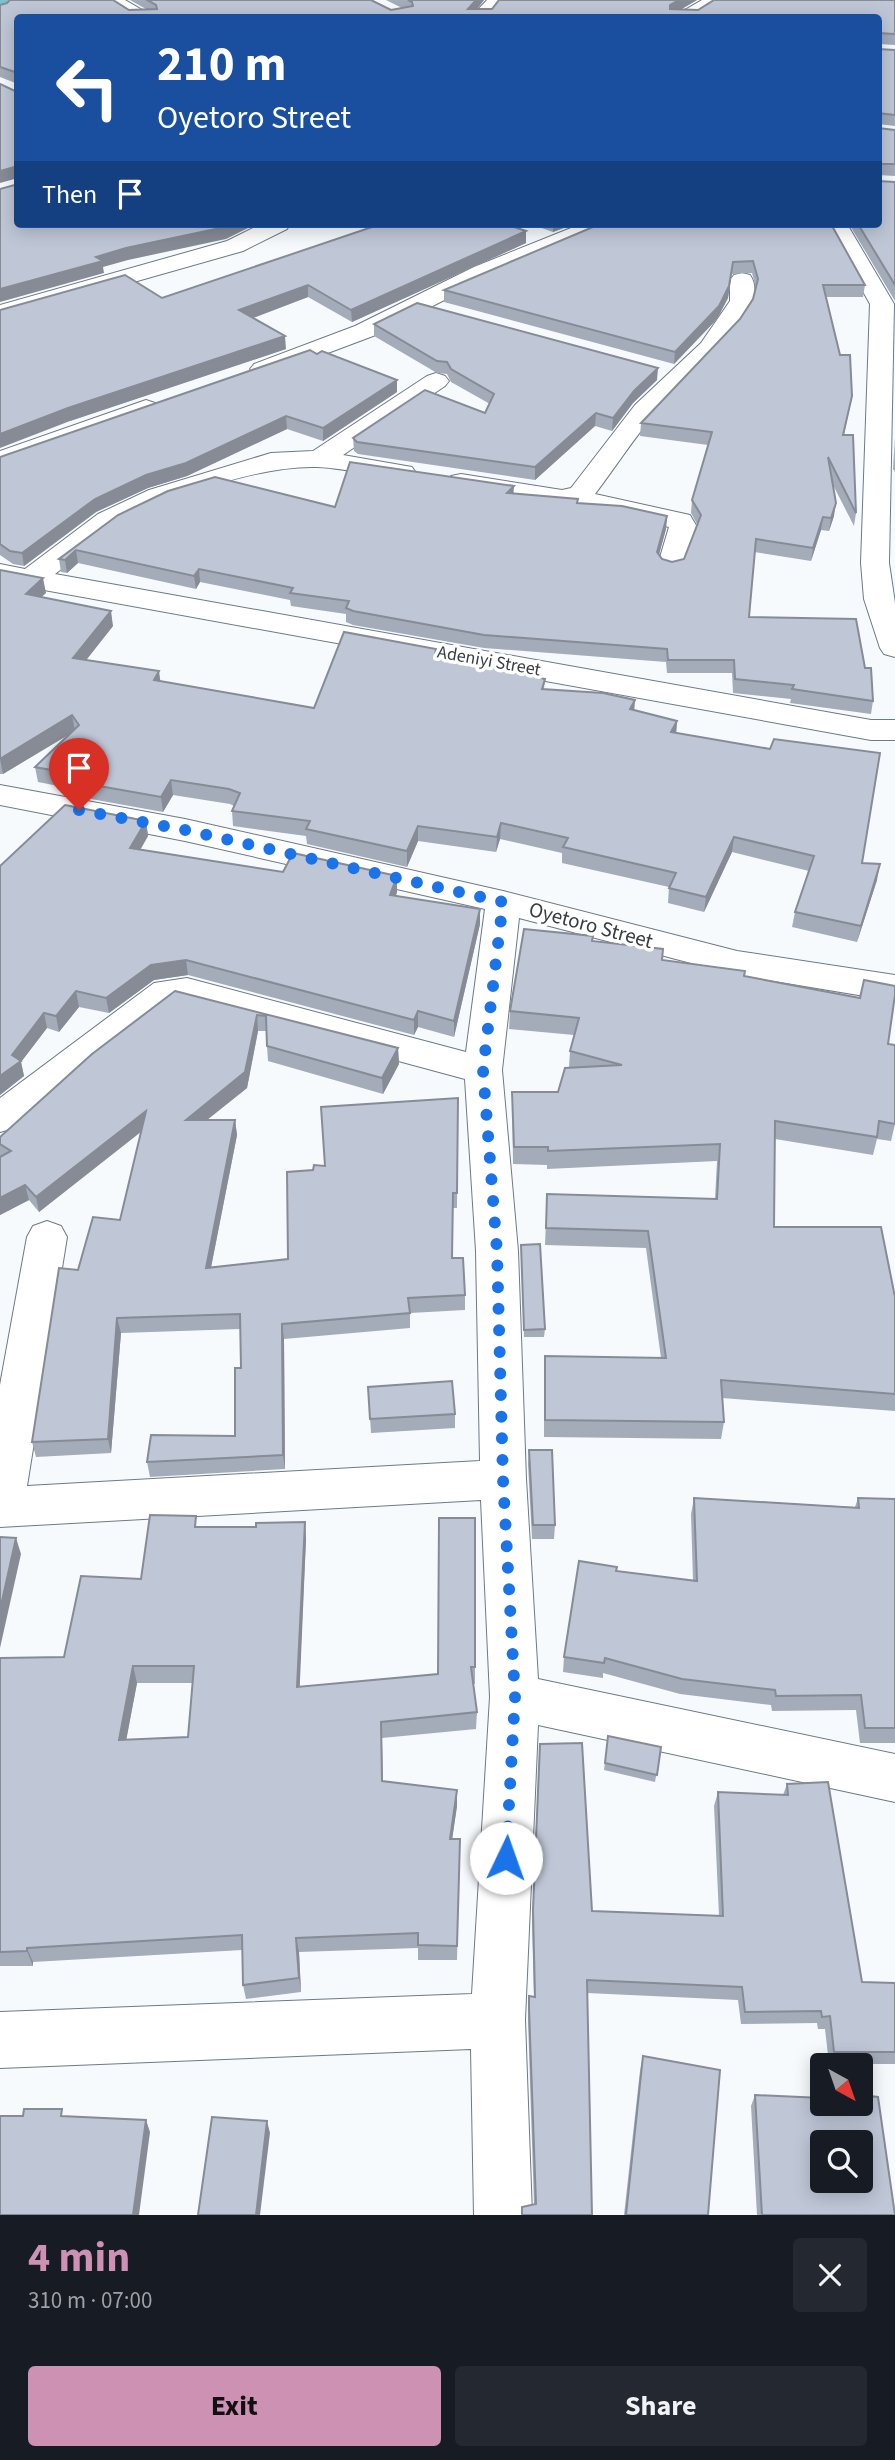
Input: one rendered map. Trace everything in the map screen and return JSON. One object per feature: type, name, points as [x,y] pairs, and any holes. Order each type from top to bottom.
[{"type":"main road","points":[[0,8],[10,0]]},
{"type":"street","points":[[110,0],[139,14]]},
{"type":"street","points":[[483,14],[497,0]]},
{"type":"street","points":[[688,14],[717,0]]},
{"type":"street","points":[[0,313],[235,246],[271,228]]},
{"type":"street","points":[[246,375],[364,331],[482,272],[591,228]]},
{"type":"street","points":[[839,228],[889,304],[876,562],[878,599],[895,648]]},
{"type":"street","points":[[527,234],[554,243]]},
{"type":"street","points":[[574,498],[581,494],[644,410],[710,348],[742,301],[742,280]]},
{"type":"street","points":[[416,305],[456,316]]},
{"type":"street","points":[[654,369],[681,376]]},
{"type":"street","points":[[319,459],[436,381]]},
{"type":"street","points":[[0,460],[172,399]]},
{"type":"street","points":[[30,579],[108,520],[159,496],[271,461],[319,459],[574,498],[680,521],[683,527],[672,564]]},
{"type":"street","name":"Adeniyi Street","points":[[0,573],[871,730],[895,730]]},
{"type":"street","name":"Oyetoro Street","points":[[0,795],[185,830],[503,902],[737,962],[895,988]]},
{"type":"street","points":[[503,902],[483,1070],[497,1251],[503,1479],[515,1697],[498,2020],[503,2215]]},
{"type":"street","points":[[0,1118],[167,992],[187,991],[483,1070]]},
{"type":"street","points":[[47,1237],[0,1507],[503,1479]]},
{"type":"street","points":[[515,1697],[895,1778]]},
{"type":"street","points":[[0,2040],[498,2020]]},
{"type":"building","points":[[10,0],[113,0],[129,10],[157,9],[156,5],[147,0],[371,0],[391,10],[413,6],[408,0],[476,0],[468,9],[492,9],[499,0],[679,0],[670,5],[670,9],[698,10],[714,0],[895,0],[895,34],[882,33],[882,14],[14,14],[14,72],[0,67],[0,5]]},
{"type":"building","points":[[882,49],[895,50],[895,115],[882,113]]},
{"type":"building","points":[[0,84],[14,91],[14,167],[0,171]]},
{"type":"building","points":[[882,128],[895,130],[895,164],[882,164]]},
{"type":"building","points":[[882,181],[895,182],[895,285],[860,228],[882,228]]},
{"type":"building","points":[[14,185],[14,228],[220,228],[126,248],[96,257],[103,261],[0,289],[0,189]]},
{"type":"building","points":[[369,228],[517,228],[526,231],[351,310],[308,285],[239,310],[285,336],[68,408],[0,434],[0,310],[125,275],[162,298]]},
{"type":"building","points":[[591,228],[833,228],[865,285],[823,285],[840,355],[850,355],[852,396],[843,435],[853,435],[856,513],[828,457],[836,503],[831,518],[823,517],[813,548],[756,539],[749,617],[856,619],[865,668],[871,668],[873,701],[792,689],[794,685],[735,679],[734,660],[668,660],[667,649],[484,635],[353,611],[346,608],[349,601],[290,593],[293,588],[199,569],[194,576],[76,550],[65,560],[59,559],[118,515],[168,491],[215,477],[335,507],[350,462],[514,486],[507,493],[578,499],[577,503],[622,506],[667,516],[657,552],[662,559],[672,562],[684,559],[701,515],[692,500],[712,432],[641,423],[740,319],[753,299],[758,279],[753,261],[733,262],[729,286],[719,306],[675,352],[444,290]]},
{"type":"building","points":[[417,303],[658,368],[634,391],[613,418],[596,413],[535,467],[357,442],[353,438],[425,390],[485,413],[494,394],[451,369],[447,362],[437,361],[374,324]]},
{"type":"building","points":[[310,350],[317,354],[322,351],[397,380],[323,428],[286,416],[186,463],[146,475],[95,499],[22,553],[10,551],[0,544],[0,457]]},
{"type":"building","points":[[0,570],[43,578],[26,594],[111,611],[73,658],[159,671],[154,680],[314,708],[344,632],[436,649],[435,655],[545,679],[542,689],[603,693],[635,700],[630,709],[677,721],[671,732],[770,749],[774,739],[880,753],[862,863],[880,864],[861,926],[795,912],[814,856],[734,837],[706,897],[669,888],[676,873],[563,847],[568,838],[501,823],[497,837],[418,826],[407,851],[306,829],[310,821],[232,811],[240,793],[229,789],[171,780],[161,797],[88,784],[94,778],[35,767],[79,725],[72,715],[0,759]]},
{"type":"building","points":[[65,805],[146,821],[130,848],[283,872],[293,853],[397,876],[390,895],[480,909],[454,1021],[418,1011],[414,1020],[186,960],[151,965],[106,998],[76,991],[56,1016],[44,1013],[12,1055],[21,1061],[0,1076],[0,866]]},
{"type":"building","points":[[524,929],[593,936],[592,941],[663,949],[662,960],[745,971],[744,976],[860,998],[864,980],[895,986],[888,1044],[895,1045],[895,1124],[879,1121],[877,1137],[775,1121],[774,1227],[881,1227],[895,1297],[895,1394],[721,1380],[724,1422],[545,1420],[545,1356],[666,1358],[648,1231],[546,1228],[547,1194],[717,1199],[720,1144],[548,1151],[548,1147],[514,1147],[512,1092],[558,1092],[565,1068],[622,1065],[570,1051],[579,1018],[510,1011]]},
{"type":"building","points":[[175,991],[398,1048],[382,1078],[267,1046],[266,1016],[257,1015],[245,1072],[186,1120],[235,1120],[206,1268],[288,1259],[287,1172],[313,1170],[314,1165],[325,1166],[321,1107],[458,1098],[457,1193],[453,1193],[452,1258],[463,1258],[465,1295],[408,1298],[410,1313],[282,1324],[283,1455],[147,1462],[151,1435],[235,1436],[235,1368],[241,1368],[240,1314],[117,1318],[108,1439],[32,1442],[59,1268],[78,1270],[93,1217],[120,1220],[146,1111],[36,1197],[25,1185],[0,1198],[0,1157],[11,1151],[0,1144],[0,1137],[92,1054]]},
{"type":"building","points":[[540,1244],[545,1329],[524,1330],[521,1245]]},
{"type":"building","points":[[452,1381],[455,1414],[370,1419],[368,1387]]},
{"type":"building","points":[[529,1450],[552,1450],[555,1525],[533,1525]]},
{"type":"building","points":[[694,1498],[859,1508],[858,1498],[895,1499],[895,1728],[865,1728],[861,1695],[776,1696],[775,1690],[682,1679],[605,1658],[604,1663],[564,1657],[579,1561],[617,1567],[616,1571],[697,1581]]},
{"type":"building","points":[[150,1515],[196,1516],[195,1527],[256,1527],[256,1523],[305,1522],[297,1687],[438,1674],[439,1518],[475,1518],[475,1667],[471,1667],[477,1712],[381,1722],[382,1781],[457,1790],[450,1839],[460,1839],[457,1946],[418,1945],[418,1933],[296,1938],[299,1978],[243,1985],[242,1935],[0,1952],[0,1658],[64,1657],[81,1576],[141,1579]],"holes":[[[133,1666],[194,1666],[188,1737],[119,1740]]]},
{"type":"building","points":[[0,1537],[16,1538],[0,1610]]},
{"type":"building","points":[[608,1736],[661,1747],[657,1775],[605,1763]]},
{"type":"building","points":[[582,1743],[592,1911],[723,1916],[718,1792],[788,1795],[787,1784],[828,1782],[862,1982],[895,1983],[895,2052],[834,2052],[830,2016],[822,2017],[821,2011],[745,2012],[742,1987],[587,1980],[592,2215],[522,2215],[522,2207],[536,2204],[529,1996],[535,1997],[533,1910],[540,1744]]},
{"type":"building","points":[[643,2056],[720,2070],[708,2215],[626,2215]]},
{"type":"building","points":[[755,2095],[810,2097],[810,2116],[873,2116],[873,2096],[878,2097],[895,2215],[762,2215]]},
{"type":"building","points":[[24,2109],[62,2109],[61,2116],[146,2120],[133,2215],[0,2215],[0,2116],[23,2116]]},
{"type":"building","points":[[212,2117],[267,2121],[256,2215],[198,2215]]},
{"type":"route","points":[[79,810],[185,830],[503,902],[483,1070],[497,1251],[503,1479],[515,1697],[506,1858]]}]
